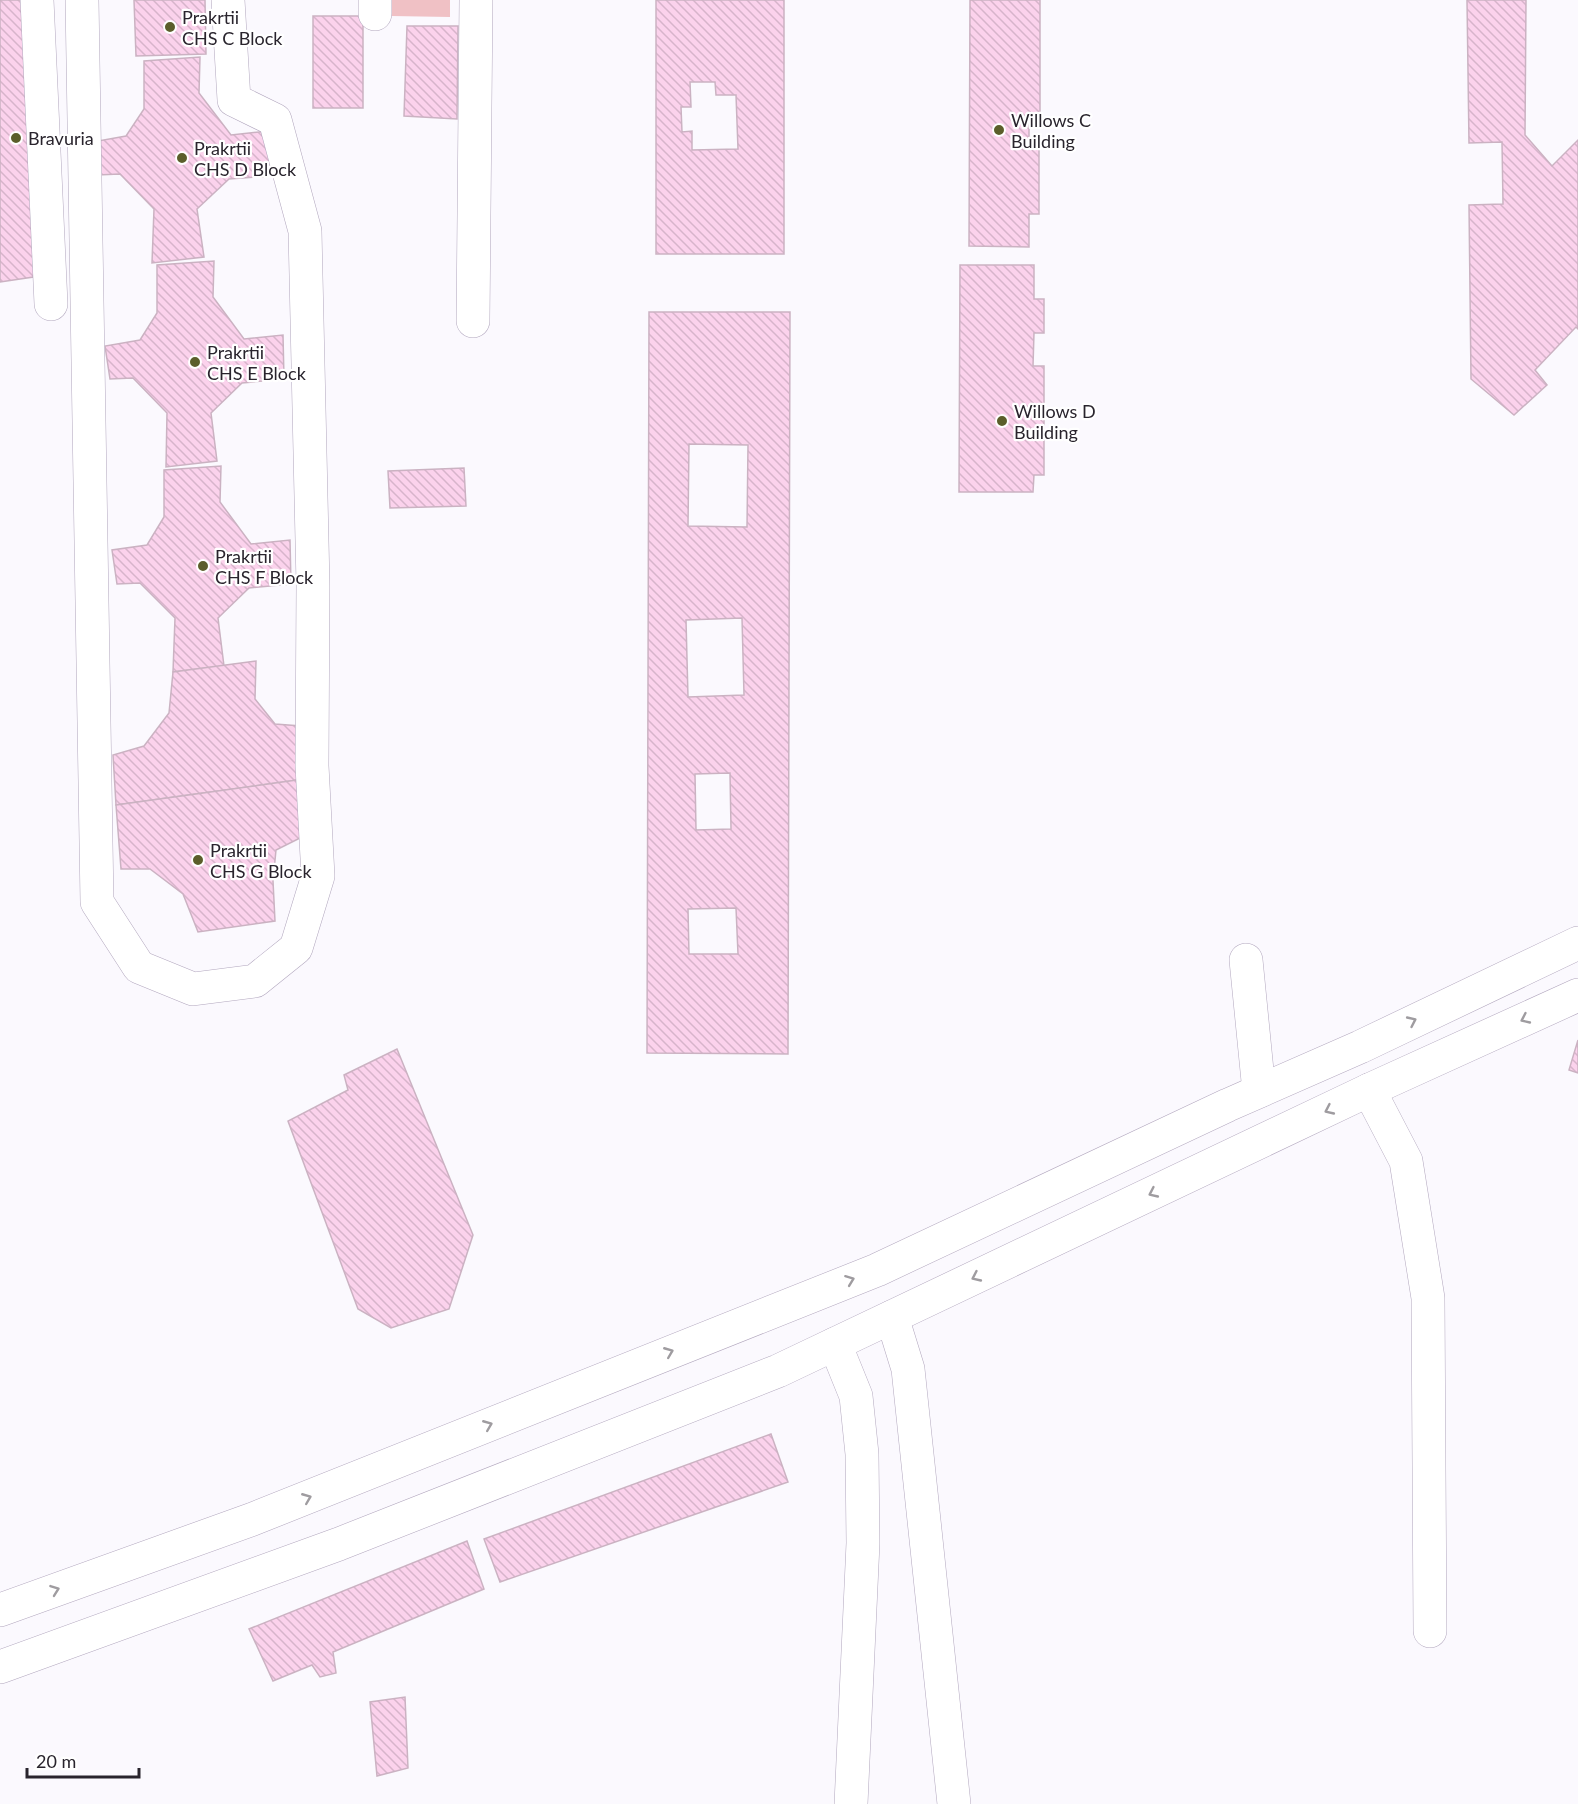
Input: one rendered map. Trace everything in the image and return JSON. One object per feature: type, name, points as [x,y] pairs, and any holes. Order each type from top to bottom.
[{"type":"street","points":[[37,0],[51,304]]},
{"type":"street","points":[[82,0],[97,902],[139,967],[193,989],[255,981],[296,948],[318,876],[312,766],[313,585],[304,231],[275,120],[234,100],[228,0]]},
{"type":"street","points":[[473,321],[476,0]]},
{"type":"street","points":[[0,1610],[253,1520],[877,1270],[1259,1091],[1360,1047],[1578,943]]},
{"type":"street","points":[[1246,960],[1259,1091]]},
{"type":"street","points":[[0,1667],[339,1544],[778,1371],[1369,1090],[1578,995]]},
{"type":"street","points":[[1369,1090],[1406,1161],[1428,1298],[1430,1631]]},
{"type":"street","points":[[892,1317],[908,1369],[954,1804]]},
{"type":"street","points":[[835,1344],[855,1396],[862,1454],[863,1543],[851,1804]]},
{"type":"shaded area","points":[[391,0],[450,0],[450,17],[391,16]]},
{"type":"building","name":"Bravuria","points":[[0,0],[25,0],[40,276],[0,282]]},
{"type":"building","name":"Prakrtii CHS C Block","points":[[134,0],[205,0],[206,54],[136,56]]},
{"type":"building","points":[[656,0],[784,0],[784,254],[656,254]],"holes":[[[690,82],[715,82],[716,95],[736,95],[738,149],[692,150],[692,131],[682,132],[681,107],[691,107]]]},
{"type":"building","name":"Willows C Building","points":[[970,0],[1040,0],[1040,114],[1029,114],[1029,146],[1039,146],[1039,214],[1029,214],[1029,247],[969,246]]},
{"type":"building","points":[[1467,0],[1526,0],[1525,135],[1552,166],[1578,140],[1578,329],[1576,327],[1535,370],[1547,385],[1514,415],[1471,379],[1469,205],[1503,204],[1502,142],[1469,143]]},
{"type":"building","points":[[313,16],[363,16],[363,108],[313,108]]},
{"type":"building","points":[[407,26],[458,26],[457,119],[404,116]]},
{"type":"building","name":"Prakrtii CHS D Block","points":[[200,57],[199,93],[231,135],[269,131],[270,176],[229,179],[197,209],[204,257],[152,263],[154,209],[120,174],[97,175],[92,142],[126,136],[144,109],[144,61]]},
{"type":"building","name":"Prakrtii CHS E Block","points":[[214,261],[213,297],[244,339],[283,335],[284,379],[242,383],[211,413],[217,461],[166,467],[167,413],[133,378],[110,379],[105,346],[140,340],[157,313],[157,265]]},
{"type":"building","name":"Willows D Building","points":[[960,265],[1034,265],[1034,299],[1044,299],[1044,333],[1034,333],[1033,366],[1044,366],[1044,475],[1034,475],[1033,492],[959,492]]},
{"type":"building","points":[[649,312],[790,312],[788,1054],[647,1053]],"holes":[[[689,444],[748,445],[747,527],[688,526]],[[742,618],[744,695],[688,697],[686,620]],[[730,773],[731,829],[696,830],[695,774]],[[736,908],[738,954],[689,954],[688,909]]]},
{"type":"building","name":"Prakrtii CHS F Block","points":[[221,466],[220,502],[251,544],[290,540],[291,584],[249,588],[218,618],[224,666],[173,672],[175,618],[140,583],[117,584],[112,550],[147,545],[164,517],[164,470]]},
{"type":"building","points":[[464,468],[466,506],[390,508],[388,471]]},
{"type":"building","name":"Prakrtii CHS G Block","points":[[256,661],[255,699],[275,724],[301,726],[304,779],[116,805],[113,755],[144,746],[169,713],[173,672]]},
{"type":"building","name":"Prakrtii CHS G Block","points":[[304,779],[308,834],[276,850],[273,881],[275,921],[198,932],[183,894],[150,869],[121,869],[116,805]]},
{"type":"building","points":[[1578,1040],[1578,1073],[1569,1070]]},
{"type":"building","points":[[397,1049],[473,1235],[449,1309],[391,1328],[358,1309],[288,1121],[348,1090],[344,1075]]},
{"type":"building","points":[[771,1434],[788,1482],[500,1582],[484,1539]]},
{"type":"building","points":[[467,1541],[484,1589],[333,1652],[336,1673],[320,1677],[312,1665],[273,1681],[249,1629]]},
{"type":"building","points":[[405,1697],[408,1768],[377,1776],[370,1702]]},
{"type":"place","name":"Prakrtii CHS C Block","points":[[170,27]]},
{"type":"place","name":"Willows C Building","points":[[999,130]]},
{"type":"place","name":"Bravuria","points":[[16,138]]},
{"type":"place","name":"Prakrtii CHS D Block","points":[[182,158]]},
{"type":"place","name":"Prakrtii CHS E Block","points":[[195,362]]},
{"type":"place","name":"Willows D Building","points":[[1002,421]]},
{"type":"place","name":"Prakrtii CHS F Block","points":[[203,566]]},
{"type":"place","name":"Prakrtii CHS G Block","points":[[198,860]]}]
